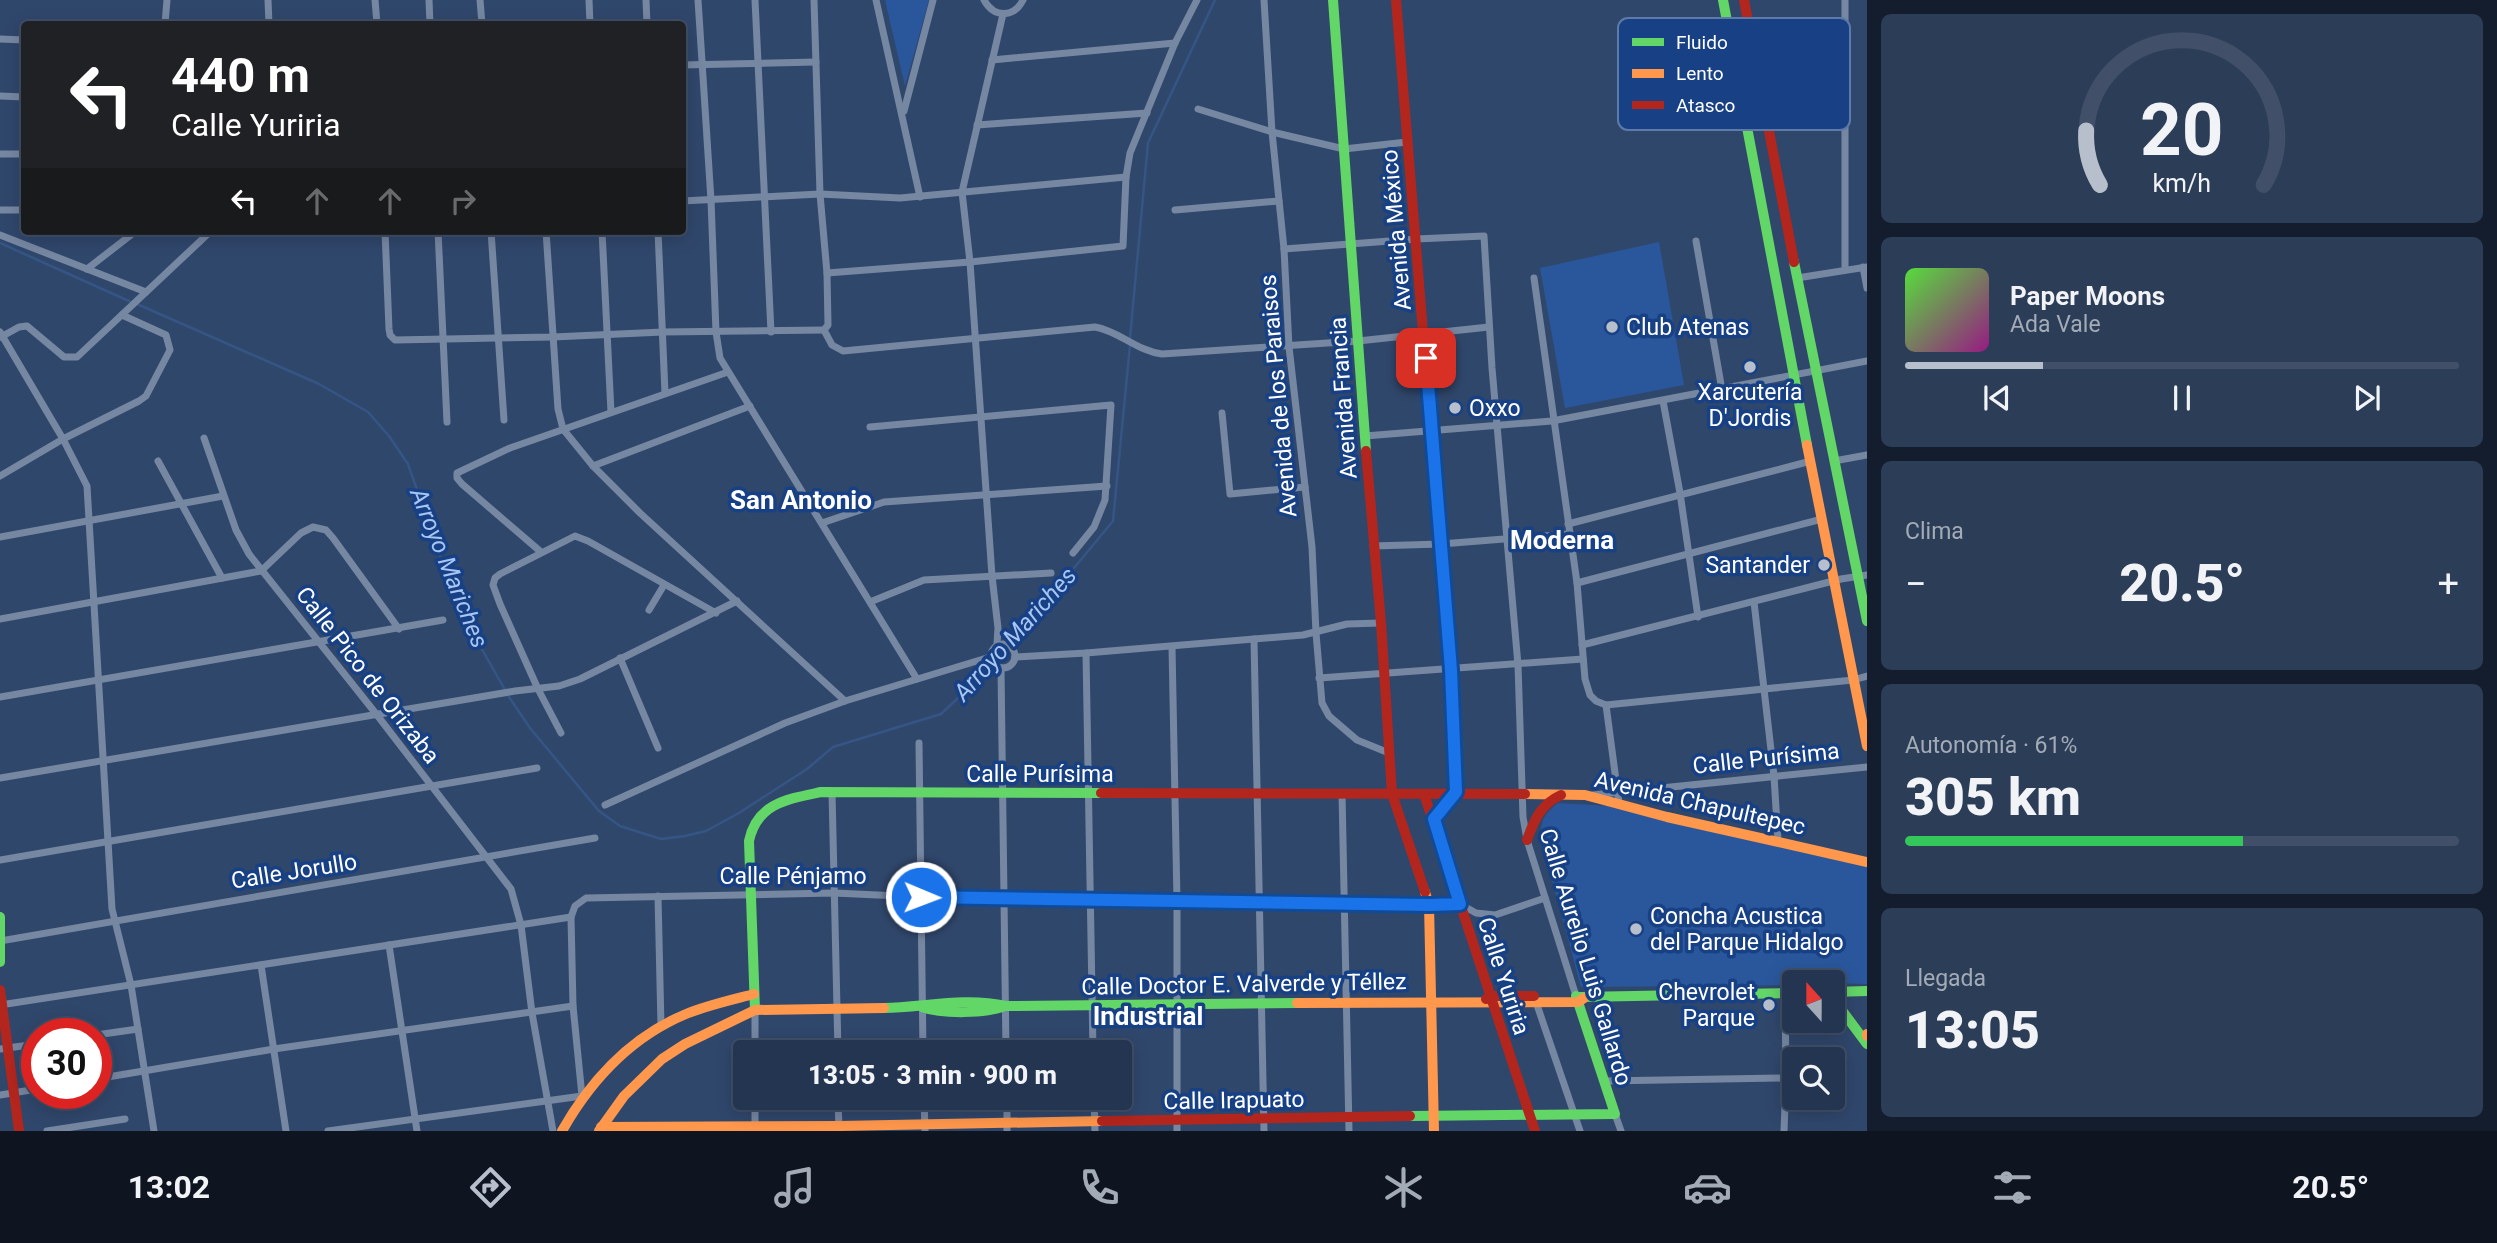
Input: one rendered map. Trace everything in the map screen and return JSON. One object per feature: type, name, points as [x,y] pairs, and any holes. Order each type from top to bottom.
[{"type":"street","points":[[165,21],[167,0]]},
{"type":"street","points":[[268,0],[269,21]]},
{"type":"street","points":[[376,0],[377,21]]},
{"type":"street","points":[[429,0],[430,21]]},
{"type":"street","points":[[480,0],[482,21]]},
{"type":"street","points":[[589,0],[590,21]]},
{"type":"street","points":[[646,0],[647,21]]},
{"type":"street","points":[[698,0],[711,200],[716,332],[720,358],[917,679]]},
{"type":"street","points":[[755,0],[771,332]]},
{"type":"street","points":[[385,235],[389,329],[395,340],[824,330],[828,325],[827,273],[820,194],[814,0]]},
{"type":"street","points":[[876,0],[920,197]]},
{"type":"street","points":[[903,115],[933,0]]},
{"type":"street","points":[[985,0],[991,10],[1003,14],[1016,10],[1023,0]]},
{"type":"street","points":[[827,273],[1123,246],[1126,177],[1133,143],[1175,43],[1197,0]]},
{"type":"street","name":"Avenida de los Paraisos","points":[[1264,0],[1289,347],[1312,547],[1322,703],[1329,716],[1357,740],[1389,753]]},
{"type":"street","name":"Avenida Francia","points":[[1333,0],[1392,794],[1429,905],[1434,1131]]},
{"type":"street","name":"Avenida México","points":[[1396,0],[1451,670],[1456,792]]},
{"type":"street","points":[[1723,0],[1726,18]]},
{"type":"street","points":[[1744,0],[1747,18]]},
{"type":"street","points":[[1845,0],[1845,18]]},
{"type":"street","points":[[990,659],[991,652],[997,645],[998,628],[970,262],[962,192],[1003,14]]},
{"type":"street","points":[[0,39],[21,40]]},
{"type":"street","points":[[992,60],[1175,43]]},
{"type":"street","points":[[686,65],[816,62]]},
{"type":"street","points":[[0,96],[21,97]]},
{"type":"street","points":[[1198,109],[1272,132],[1344,149],[1407,142]]},
{"type":"street","points":[[977,125],[1147,113]]},
{"type":"street","points":[[1748,130],[1867,746]]},
{"type":"street","points":[[1769,130],[1834,461],[1863,575],[1867,621]]},
{"type":"street","points":[[1845,130],[1845,270]]},
{"type":"street","points":[[0,154],[21,154]]},
{"type":"street","points":[[686,201],[820,194],[875,198],[920,197],[1126,177]]},
{"type":"street","points":[[1175,211],[1279,201]]},
{"type":"street","points":[[0,210],[21,210]]},
{"type":"street","points":[[0,235],[146,292]]},
{"type":"street","points":[[87,269],[131,235]]},
{"type":"street","points":[[154,1131],[131,985],[114,920],[87,486],[63,439],[1,335],[27,326],[64,358],[73,358],[207,235]]},
{"type":"street","points":[[438,235],[447,422]]},
{"type":"street","points":[[492,235],[504,420]]},
{"type":"street","points":[[547,235],[558,409],[563,429],[593,466],[640,513],[845,701]]},
{"type":"street","points":[[602,235],[611,412]]},
{"type":"street","points":[[658,235],[665,393]]},
{"type":"street","name":"Calle Aurelio Luis Gallardo","points":[[1416,239],[1484,236],[1489,327],[1518,665],[1524,794],[1522,806],[1527,840],[1580,998],[1620,1131]]},
{"type":"street","points":[[1284,249],[1416,239]]},
{"type":"street","points":[[1696,241],[1722,390]]},
{"type":"street","points":[[1797,278],[1865,267],[1867,288]]},
{"type":"street","points":[[1534,278],[1552,421],[1577,583],[1584,679],[1590,695],[1606,705],[1853,680],[1867,676]]},
{"type":"street","points":[[0,476],[63,439],[146,396],[170,349],[166,335],[122,315]]},
{"type":"street","points":[[824,330],[832,345],[843,351],[1095,327],[1103,328],[1142,349],[1162,354],[1289,347],[1489,327]]},
{"type":"street","points":[[1365,436],[1552,421],[1867,361]]},
{"type":"street","points":[[541,552],[462,484],[456,476],[457,473],[487,458],[563,429],[728,372]]},
{"type":"street","points":[[1663,401],[1698,617]]},
{"type":"street","points":[[870,427],[1111,405],[1107,486],[1100,515],[1073,553]]},
{"type":"street","points":[[593,466],[750,406]]},
{"type":"street","points":[[1222,414],[1230,494],[1305,487]]},
{"type":"street","name":"Calle Pico de Orizaba","points":[[204,438],[241,542],[511,888],[521,925],[532,1013],[552,1131]]},
{"type":"street","points":[[1834,461],[1867,454]]},
{"type":"street","points":[[158,461],[222,578]]},
{"type":"street","points":[[1568,524],[1811,461]]},
{"type":"street","points":[[822,523],[884,502],[1107,486]]},
{"type":"street","points":[[0,537],[223,496]]},
{"type":"street","points":[[1577,583],[1822,519]]},
{"type":"street","points":[[0,619],[261,570],[301,533],[313,527],[326,530],[399,629]]},
{"type":"street","points":[[1373,546],[1441,544],[1569,534]]},
{"type":"street","points":[[561,733],[538,689],[493,584],[499,574],[575,536],[716,613]]},
{"type":"street","points":[[870,601],[924,580],[1051,573]]},
{"type":"street","points":[[1582,645],[1863,575]]},
{"type":"street","points":[[649,610],[664,585]]},
{"type":"street","points":[[0,778],[570,683],[737,601]]},
{"type":"street","points":[[1754,602],[1774,776],[1778,841]]},
{"type":"street","points":[[0,697],[319,644],[443,620]]},
{"type":"street","points":[[1015,654],[1086,653],[1172,647],[1316,633],[1347,624],[1381,623]]},
{"type":"street","points":[[1254,639],[1264,1131]]},
{"type":"street","points":[[997,645],[1007,644],[1015,654]]},
{"type":"street","points":[[1172,647],[1177,901],[1177,1131]]},
{"type":"street","points":[[1086,653],[1093,1040]]},
{"type":"street","points":[[1000,668],[1012,664],[1015,654]]},
{"type":"street","points":[[620,658],[658,748]]},
{"type":"street","points":[[605,805],[747,738],[845,701],[990,659]]},
{"type":"street","points":[[990,659],[1000,668],[1006,1040]]},
{"type":"street","points":[[1319,677],[1583,659]]},
{"type":"street","points":[[1606,705],[1619,798]]},
{"type":"street","points":[[919,743],[923,1040]]},
{"type":"street","name":"Calle Purísima","points":[[1619,798],[1774,776],[1867,767]]},
{"type":"street","points":[[0,860],[537,768]]},
{"type":"street","points":[[832,792],[838,1040]]},
{"type":"street","name":"Calle Purísima","points":[[755,1010],[749,841],[753,821],[764,811],[783,802],[832,792],[1524,794]]},
{"type":"street","points":[[1434,819],[1456,792]]},
{"type":"street","points":[[1342,793],[1349,1131]]},
{"type":"street","name":"Calle Yuriria","points":[[1424,794],[1535,1131]]},
{"type":"street","name":"Avenida Chapultepec","points":[[1524,794],[1619,798],[1667,817],[1867,862]]},
{"type":"street","points":[[1527,840],[1542,806],[1550,799],[1564,794]]},
{"type":"street","name":"Calle Jorullo","points":[[0,941],[487,859],[595,838]]},
{"type":"street","name":"Calle Pénjamo","points":[[571,917],[575,906],[586,898],[750,894],[834,893],[921,897],[1460,904],[1476,913],[1495,915],[1545,898]]},
{"type":"street","points":[[658,896],[662,1026]]},
{"type":"street","points":[[0,917],[0,962]]},
{"type":"street","points":[[0,1005],[571,917],[573,1006],[582,1096]]},
{"type":"street","points":[[389,945],[417,1131]]},
{"type":"street","points":[[261,965],[286,1131]]},
{"type":"street","points":[[0,990],[4,1049],[19,1131]]},
{"type":"street","points":[[1845,993],[1867,991]]},
{"type":"street","points":[[1580,998],[1782,993]]},
{"type":"street","points":[[562,1131],[582,1096],[614,1062],[662,1026],[685,1014],[754,994]]},
{"type":"street","name":"Calle Doctor E. Valverde y Téllez","points":[[755,1010],[922,1007],[933,1011],[995,1010],[1006,1006],[1580,998]]},
{"type":"street","name":"Calle Doctor E. Valverde y Téllez","points":[[1490,1000],[1536,1002],[1580,998]]},
{"type":"street","points":[[1536,1002],[1580,1131]]},
{"type":"street","points":[[112,1077],[275,1049],[573,1006]]},
{"type":"street","points":[[600,1129],[624,1096],[662,1059],[685,1044],[755,1010],[755,1040]]},
{"type":"street","points":[[1845,1013],[1867,1044]]},
{"type":"street","points":[[112,1033],[138,1030]]},
{"type":"street","points":[[1604,1081],[1782,1077]]},
{"type":"street","points":[[0,1095],[21,1092]]},
{"type":"street","points":[[328,1131],[582,1096]]},
{"type":"street","points":[[755,1110],[755,1128]]},
{"type":"street","points":[[838,1110],[839,1128]]},
{"type":"street","points":[[1784,1131],[1785,1110]]},
{"type":"street","name":"Calle Irapuato","points":[[600,1129],[1095,1126],[1177,1120],[1349,1116],[1615,1114]]},
{"type":"street","points":[[47,1131],[125,1119]]},
{"type":"shaded area","points":[[885,0],[929,0],[905,86]]},
{"type":"shaded area","name":"Club Atenas","points":[[1659,242],[1684,385],[1565,408],[1540,268]]},
{"type":"shaded area","points":[[1558,803],[1609,806],[1867,867],[1867,984],[1845,983],[1845,970],[1782,970],[1782,985],[1581,987],[1541,839],[1541,827],[1549,811]]},
{"type":"waterway","name":"Arroyo Mariches","points":[[1130,338],[1148,143],[1215,0]]},
{"type":"waterway","name":"Arroyo Mariches","points":[[0,243],[131,302]]},
{"type":"waterway","name":"Arroyo Mariches","points":[[137,304],[319,384],[368,412],[408,464],[445,570],[471,630],[530,728],[599,811],[620,826],[661,839],[706,831],[807,769],[833,747],[941,714],[996,662],[1113,521],[1130,345]]},
{"type":"traffic: fast","points":[[1333,0],[1366,451]]},
{"type":"traffic: fast","points":[[1723,0],[1726,18]]},
{"type":"traffic: fast","points":[[1748,130],[1807,445]]},
{"type":"traffic: fast","points":[[1794,262],[1867,621]]},
{"type":"traffic: fast","points":[[1434,819],[1456,792],[1451,670],[1437,505]]},
{"type":"traffic: fast","points":[[755,1010],[749,841],[759,818],[776,805],[821,792],[1101,793]]},
{"type":"traffic: fast","points":[[0,917],[0,962]]},
{"type":"traffic: fast","points":[[1845,992],[1867,991]]},
{"type":"traffic: fast","points":[[1580,997],[1782,993]]},
{"type":"traffic: fast","points":[[1410,1116],[1615,1114],[1576,996]]},
{"type":"traffic: fast","points":[[884,1008],[960,1002],[1006,1006],[1297,1003]]},
{"type":"traffic: fast","points":[[922,1007],[964,1012],[987,1011],[1005,1006]]},
{"type":"traffic: fast","points":[[1845,1014],[1867,1044]]},
{"type":"traffic: slow","points":[[1807,445],[1867,746]]},
{"type":"traffic: slow","points":[[1525,794],[1585,795],[1667,817],[1867,862]]},
{"type":"traffic: slow","points":[[1425,892],[1429,905],[1434,1131]]},
{"type":"traffic: slow","points":[[562,1131],[599,1078],[614,1062],[648,1035],[694,1011],[754,994]]},
{"type":"traffic: slow","points":[[1297,1003],[1578,1002],[1584,998]]},
{"type":"traffic: slow","points":[[599,1131],[624,1096],[662,1059],[685,1044],[755,1010],[884,1008]]},
{"type":"traffic: slow","points":[[601,1127],[1102,1121]]},
{"type":"traffic: jam","points":[[1396,0],[1437,505]]},
{"type":"traffic: jam","points":[[1744,0],[1747,18]]},
{"type":"traffic: jam","points":[[1769,130],[1794,262]]},
{"type":"traffic: jam","points":[[1366,451],[1392,794],[1425,892]]},
{"type":"traffic: jam","points":[[1101,793],[1525,794]]},
{"type":"traffic: jam","points":[[1424,794],[1535,1131]]},
{"type":"traffic: jam","points":[[1527,840],[1539,813],[1561,795]]},
{"type":"traffic: jam","points":[[0,990],[19,1131]]},
{"type":"traffic: jam","points":[[1486,999],[1492,996],[1534,996]]},
{"type":"traffic: jam","points":[[1102,1121],[1410,1116]]},
{"type":"place","name":"Club Atenas","points":[[1612,327]]},
{"type":"place","name":"Xarcutería D'Jordis","points":[[1750,367]]},
{"type":"place","name":"Oxxo","points":[[1455,408]]},
{"type":"place","name":"Santander","points":[[1824,565]]},
{"type":"place","name":"Concha Acustica del Parque Hidalgo","points":[[1636,929]]},
{"type":"place","name":"Chevrolet Parque","points":[[1769,1005]]},
{"type":"district","name":"San Antonio","points":[[801,500]]},
{"type":"district","name":"Moderna","points":[[1562,540]]},
{"type":"district","name":"Industrial","points":[[1148,1016]]},
{"type":"route","points":[[921,897],[1460,904],[1434,819],[1456,792],[1451,670],[1426,358]]}]
